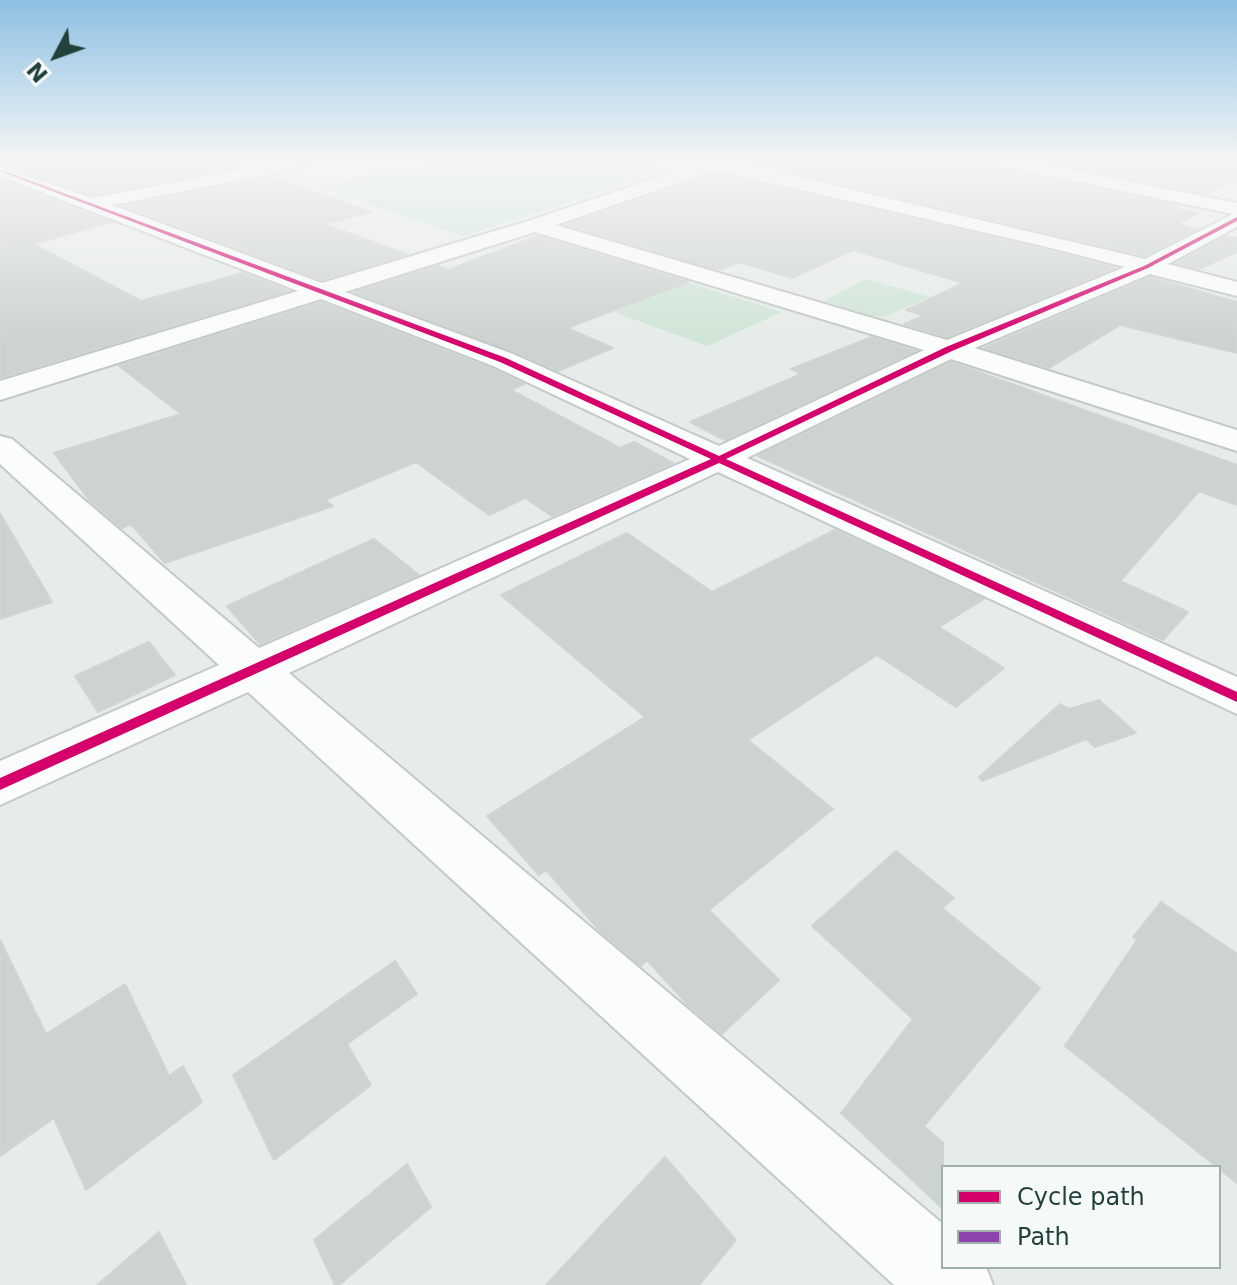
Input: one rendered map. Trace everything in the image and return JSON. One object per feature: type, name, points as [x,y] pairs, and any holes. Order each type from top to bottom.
[{"type":"street","points":[[132,221],[503,360],[1237,697]]},
{"type":"street","points":[[0,391],[546,221]]},
{"type":"street","points":[[956,221],[1237,289]]},
{"type":"street","points":[[0,784],[719,459],[949,349],[1146,267],[1233,221]]},
{"type":"street","points":[[535,225],[949,349],[1237,441]]},
{"type":"street","points":[[0,446],[953,1285]]},
{"type":"green space","points":[[419,221],[510,221],[463,236]]},
{"type":"green space","points":[[866,279],[930,297],[886,316],[875,317],[824,301]]},
{"type":"green space","points":[[686,282],[782,312],[707,346],[614,312]]},
{"type":"building","points":[[0,221],[112,222],[33,244],[141,301],[243,273],[289,291],[0,378]]},
{"type":"building","points":[[163,221],[336,221],[324,224],[407,254],[322,280]]},
{"type":"building","points":[[578,221],[922,221],[1115,268],[947,337],[904,324],[924,316],[906,310],[963,283],[853,250],[792,278],[739,262],[719,270],[566,225]]},
{"type":"building","points":[[998,221],[1183,221],[1177,224],[1197,229],[1145,256]]},
{"type":"building","points":[[537,236],[688,282],[567,328],[613,348],[558,371],[354,292],[438,266],[448,270]]},
{"type":"building","points":[[1227,236],[1237,238],[1237,252],[1199,269],[1176,263]]},
{"type":"building","points":[[1150,277],[1237,302],[1237,353],[1120,325],[1049,368],[984,348]]},
{"type":"building","points":[[321,302],[492,369],[524,384],[511,390],[620,448],[634,442],[673,463],[552,516],[525,498],[489,515],[416,462],[325,500],[333,506],[165,563],[131,524],[122,528],[89,500],[54,453],[181,414],[119,366]]},
{"type":"building","points":[[872,337],[916,351],[725,440],[690,422],[801,374],[791,369]]},
{"type":"building","points":[[951,362],[1237,465],[1237,505],[1199,491],[1120,581],[1188,612],[1163,640],[758,456]]},
{"type":"building","points":[[0,513],[52,602],[0,619]]},
{"type":"building","points":[[835,530],[984,599],[939,627],[1004,668],[956,707],[877,655],[748,740],[833,809],[709,910],[779,980],[722,1034],[686,1003],[647,960],[641,966],[601,932],[546,870],[539,875],[487,816],[645,717],[501,595],[627,533],[712,592]]},
{"type":"building","points":[[374,539],[419,575],[260,644],[227,606]]},
{"type":"building","points":[[149,642],[175,675],[98,712],[75,676]]},
{"type":"building","points":[[1099,700],[1136,733],[1095,747],[1086,739],[982,781],[979,777],[1060,704],[1069,709]]},
{"type":"building","points":[[896,851],[954,898],[942,908],[1040,988],[924,1126],[943,1143],[941,1207],[841,1113],[913,1019],[812,926]]},
{"type":"building","points":[[1161,902],[1237,954],[1237,1183],[1221,1170],[1221,1165],[1214,1165],[1065,1046],[1137,940],[1133,937]]},
{"type":"building","points":[[0,940],[46,1034],[125,984],[169,1076],[183,1066],[202,1102],[86,1190],[54,1118],[0,1156]]},
{"type":"building","points":[[395,961],[417,994],[347,1044],[371,1085],[274,1160],[233,1075]]},
{"type":"building","points":[[665,1157],[736,1240],[699,1285],[546,1285]]},
{"type":"building","points":[[407,1164],[431,1207],[339,1285],[335,1285],[314,1240]]},
{"type":"building","points":[[159,1232],[186,1285],[97,1285]]},
{"type":"cycle path","points":[[136,221],[503,360],[1237,697]]},
{"type":"cycle path","points":[[0,784],[719,459],[949,349],[1146,267],[1233,221]]}]
